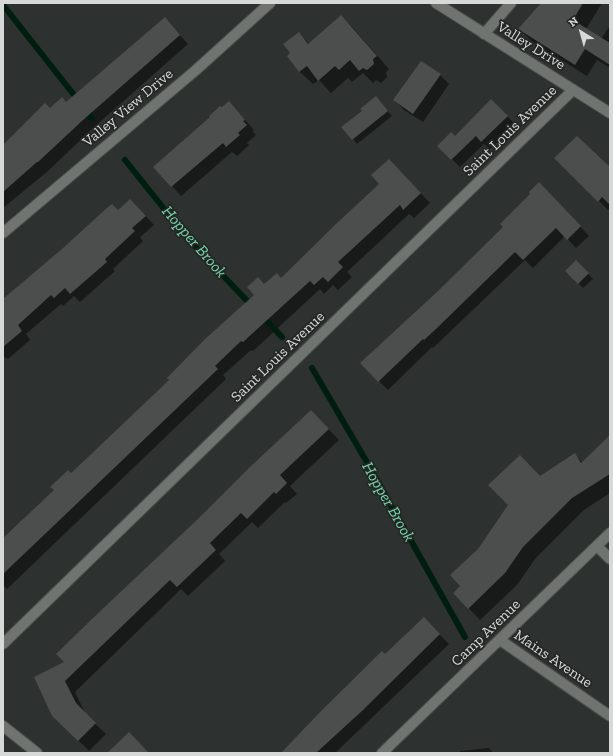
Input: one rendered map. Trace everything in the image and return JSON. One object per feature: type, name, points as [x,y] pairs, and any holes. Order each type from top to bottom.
[{"type":"street","name":"Valley View Drive","points":[[3,233],[196,70],[270,3]]},
{"type":"street","name":"Valley Drive","points":[[436,3],[610,113]]},
{"type":"street","points":[[484,34],[511,3]]},
{"type":"street","name":"Saint Louis Avenue","points":[[3,644],[573,90]]},
{"type":"street","name":"Camp Avenue","points":[[382,753],[610,533]]},
{"type":"street","points":[[597,546],[610,559]]},
{"type":"street","name":"Mains Avenue","points":[[500,640],[610,716]]},
{"type":"street","points":[[3,726],[37,753]]},
{"type":"building","points":[[541,3],[583,3],[573,20],[610,43],[610,65],[585,49],[575,65],[518,29]]},
{"type":"building","points":[[341,15],[377,56],[373,59],[374,64],[367,70],[363,68],[359,71],[350,60],[339,70],[335,66],[318,81],[307,66],[299,72],[287,56],[290,53],[283,44],[299,32],[308,44]]},
{"type":"building","points":[[165,17],[180,35],[3,192],[3,145],[45,103],[50,108],[62,97],[66,102]]},
{"type":"building","points":[[421,61],[441,74],[413,114],[393,100]]},
{"type":"building","points":[[376,96],[388,111],[352,140],[341,127],[362,111],[360,109]]},
{"type":"building","points":[[491,99],[508,116],[481,142],[476,136],[451,160],[437,146],[451,132],[455,136]]},
{"type":"building","points":[[229,101],[245,120],[243,121],[247,125],[238,133],[240,135],[226,147],[223,143],[171,187],[153,167],[210,117],[209,116],[220,106],[222,107]]},
{"type":"building","points":[[577,136],[610,167],[610,205],[602,197],[598,202],[554,158]]},
{"type":"building","points":[[389,159],[421,193],[403,210],[400,205],[338,262],[343,267],[328,282],[323,277],[314,285],[310,281],[243,342],[241,341],[215,366],[218,369],[3,574],[3,538],[54,490],[50,487],[68,470],[71,473],[86,459],[169,380],[167,378],[204,340],[254,295],[247,287],[258,277],[264,284],[277,273],[281,278],[379,184],[371,175]]},
{"type":"building","points":[[539,182],[581,226],[567,240],[556,228],[523,260],[515,252],[437,328],[424,340],[423,339],[378,382],[360,363],[438,291],[503,227],[500,224],[530,194],[529,192]]},
{"type":"building","points":[[130,199],[146,216],[132,228],[135,231],[105,259],[107,262],[70,294],[65,288],[54,298],[51,295],[18,325],[22,331],[3,347],[3,299],[108,207],[112,204],[118,210]]},
{"type":"building","points":[[576,260],[589,273],[578,284],[565,271]]},
{"type":"building","points":[[311,410],[329,429],[280,475],[287,483],[276,494],[274,492],[247,519],[241,513],[210,543],[216,550],[177,587],[170,580],[65,681],[76,703],[96,723],[78,741],[52,716],[34,677],[64,662],[56,654]]},
{"type":"building","points":[[610,435],[610,474],[572,498],[523,547],[505,573],[468,609],[453,593],[460,586],[450,575],[478,549],[508,505],[488,485],[520,455],[540,476],[575,453],[581,463]]},
{"type":"building","points":[[424,617],[440,634],[363,710],[316,753],[281,753],[382,651],[385,654]]},
{"type":"building","points":[[129,732],[149,753],[107,753]]},
{"type":"waterway","name":"Hopper Brook","points":[[3,5],[78,100]]},
{"type":"waterway","name":"Hopper Brook","points":[[85,109],[92,119]]},
{"type":"waterway","name":"Hopper Brook","points":[[125,160],[189,240],[252,306]]},
{"type":"waterway","name":"Hopper Brook","points":[[261,315],[282,337]]},
{"type":"waterway","name":"Hopper Brook","points":[[312,368],[368,464],[465,637]]}]
